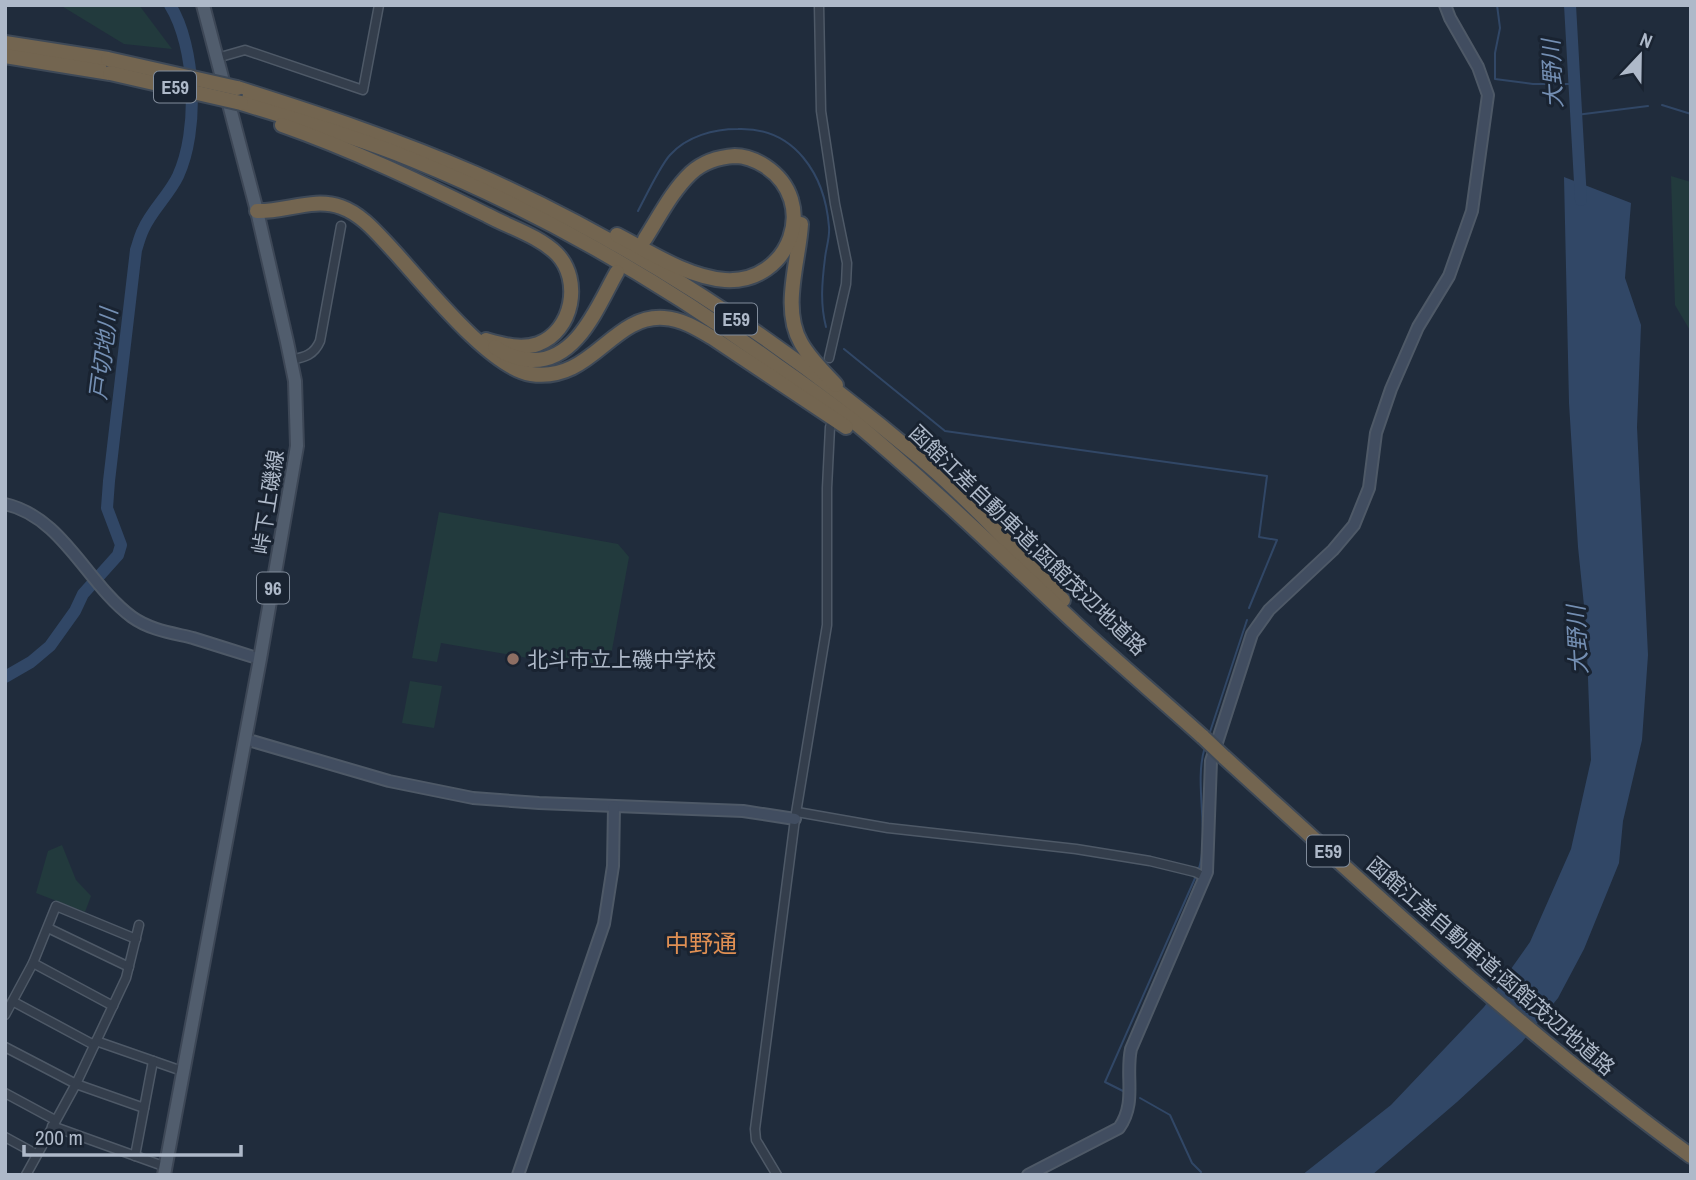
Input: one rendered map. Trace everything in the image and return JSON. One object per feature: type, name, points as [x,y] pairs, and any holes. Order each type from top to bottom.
[{"type":"highway","name":"函館江差自動車道;函館茂辺地道路","points":[[5,44],[109,66],[237,88],[343,121],[477,174],[584,227],[659,270],[734,318],[858,408],[922,460],[1009,544],[1147,686]]},
{"type":"highway","name":"函館江差自動車道;函館茂辺地道路","points":[[5,56],[109,66],[151,81],[340,133],[411,159],[530,213],[607,254],[726,328],[849,418],[946,501],[1079,627],[1432,946],[1583,1076],[1691,1156]]},
{"type":"highway","points":[[242,107],[367,158],[539,241],[557,254],[566,267],[572,295],[560,329],[539,343],[525,346],[509,346],[486,340]]},
{"type":"highway","points":[[477,174],[591,222],[692,272],[728,280],[743,279],[772,266],[783,254],[791,237],[794,215],[792,202],[775,173],[760,162],[741,156],[720,157],[692,172],[642,237],[677,177],[693,161],[707,153],[724,149],[741,148],[763,155],[778,165],[791,179],[802,215],[792,304],[799,341],[811,358],[858,408]]},
{"type":"highway","points":[[257,211],[271,204],[313,196],[353,203],[383,229],[486,340],[517,359],[540,360],[572,345],[621,274],[587,339],[573,355],[552,366],[535,369],[509,366]]},
{"type":"highway","points":[[257,211],[274,212],[321,204],[341,207],[354,213],[380,236],[477,341],[509,366],[529,374],[559,373],[589,359],[618,334],[642,321],[663,317],[691,325],[832,418],[946,501]]},
{"type":"main road","name":"峠下上磯線","points":[[165,1171],[297,446],[295,381],[291,360],[257,211],[203,5]]},
{"type":"street","points":[[217,58],[245,50],[363,90],[379,5]]},
{"type":"street","points":[[819,5],[821,111],[847,263],[846,284],[829,358]]},
{"type":"street","points":[[1028,1175],[1105,1136],[1119,1128],[1124,1121],[1130,1102],[1130,1049],[1209,850],[1211,761],[1252,634],[1269,610],[1333,550],[1354,525],[1369,488],[1376,433],[1391,389],[1418,327],[1449,276],[1472,211],[1488,94],[1478,67],[1445,5]]},
{"type":"street","points":[[291,360],[308,356],[315,351],[320,341],[341,226]]},
{"type":"street","points":[[778,1175],[756,1140],[755,1129],[796,815],[827,625],[830,427]]},
{"type":"street","points":[[5,504],[24,509],[38,517],[124,611],[149,626],[260,659]]},
{"type":"street","points":[[245,738],[389,781],[473,798],[796,815],[1076,849],[1150,861],[1200,875]]},
{"type":"street","points":[[518,1175],[604,925],[613,866],[614,806]]},
{"type":"street","points":[[5,1015],[33,963],[56,906],[136,939]]},
{"type":"street","points":[[26,1175],[76,1084],[113,1006],[129,967],[139,925]]},
{"type":"street","points":[[48,928],[129,967]]},
{"type":"street","points":[[33,963],[113,1006]]},
{"type":"street","points":[[14,1002],[95,1043],[182,1071]]},
{"type":"street","points":[[5,1047],[76,1084],[144,1108]]},
{"type":"street","points":[[135,1156],[153,1061]]},
{"type":"street","points":[[5,1093],[53,1123],[165,1171]]},
{"type":"street","points":[[5,1138],[36,1154]]},
{"type":"green space","points":[[60,5],[139,5],[172,49],[124,44]]},
{"type":"green space","points":[[1671,176],[1691,182],[1691,332],[1675,305]]},
{"type":"green space","points":[[439,512],[618,544],[629,557],[612,650],[587,668],[441,643],[437,662],[412,658]]},
{"type":"green space","points":[[410,681],[442,686],[434,728],[402,723]]},
{"type":"green space","points":[[62,845],[76,880],[91,896],[85,912],[36,893],[48,851]]},
{"type":"water","points":[[1564,177],[1631,203],[1625,278],[1641,325],[1637,427],[1648,655],[1642,740],[1623,821],[1619,863],[1584,949],[1558,998],[1522,1042],[1372,1175],[1302,1175],[1391,1105],[1484,1007],[1530,942],[1571,849],[1591,760],[1586,625],[1569,403]]},
{"type":"waterway","name":"戸切地川","points":[[5,677],[31,662],[50,646],[75,611],[83,594],[118,555],[121,545],[107,508],[136,250],[146,223],[178,176],[185,157],[192,113],[192,89],[185,43],[170,5]]},
{"type":"waterway","points":[[1497,5],[1500,28],[1495,53],[1495,79],[1533,84],[1574,84]]},
{"type":"waterway","name":"大野川","points":[[1570,5],[1581,200]]},
{"type":"waterway","points":[[1662,105],[1691,114]]},
{"type":"waterway","points":[[1576,115],[1648,106]]},
{"type":"waterway","points":[[638,211],[666,160],[677,148],[693,138],[710,132],[738,129],[776,136],[791,145],[813,173],[826,208],[829,231],[822,293],[826,327]]},
{"type":"waterway","points":[[844,349],[945,431],[1267,476],[1259,537],[1277,540],[1249,608]]},
{"type":"waterway","points":[[1209,735],[1247,620]]},
{"type":"waterway","points":[[1198,871],[1203,842],[1201,777],[1205,747]]},
{"type":"waterway","points":[[1123,1091],[1105,1082],[1196,876]]},
{"type":"waterway","points":[[1140,1098],[1170,1115],[1192,1163],[1201,1172]]},
{"type":"place","name":"北斗市立上磯中学校","points":[[513,659]]},
{"type":"district","name":"中野通","points":[[701,943]]}]
